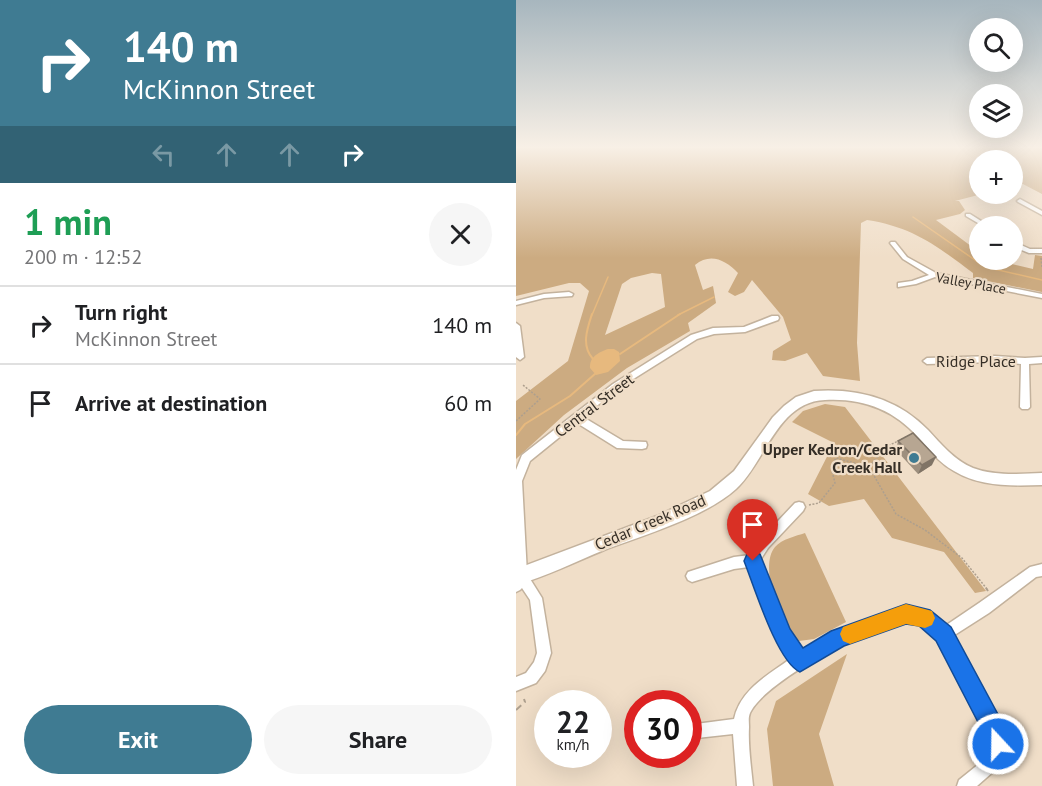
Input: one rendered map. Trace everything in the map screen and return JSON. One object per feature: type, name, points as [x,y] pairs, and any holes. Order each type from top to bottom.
[{"type":"street","points":[[1023,203],[1042,213]]},
{"type":"street","points":[[893,243],[905,258],[934,275]]},
{"type":"street","points":[[1023,248],[1039,251]]},
{"type":"street","name":"Valley Place","points":[[901,285],[914,283],[934,275],[1042,296]]},
{"type":"street","points":[[516,303],[544,296],[569,294]]},
{"type":"street","name":"Central Street","points":[[518,579],[517,481],[526,458],[616,386],[694,337],[713,331],[745,329],[775,318]]},
{"type":"street","points":[[516,326],[520,357]]},
{"type":"street","name":"Ridge Place","points":[[927,361],[1042,360]]},
{"type":"street","points":[[1025,361],[1025,407]]},
{"type":"street","name":"Cedar Creek Road","points":[[518,579],[690,507],[729,486],[753,458],[778,419],[795,404],[812,396],[841,396],[894,409],[910,421],[943,455],[958,467],[973,473],[1006,480],[1042,479]]},
{"type":"street","points":[[577,418],[621,445],[642,445]]},
{"type":"street","points":[[753,561],[764,544],[799,507]]},
{"type":"street","points":[[692,576],[734,563],[753,561]]},
{"type":"street","points":[[753,561],[783,636],[800,662]]},
{"type":"street","points":[[944,634],[1034,571],[1042,570]]},
{"type":"street","points":[[516,684],[531,678],[540,666],[544,653],[536,598],[518,579]]},
{"type":"street","points":[[745,786],[742,726],[744,710],[749,700],[767,682],[839,638],[906,614],[923,617],[944,634],[992,726],[998,744],[997,759],[965,786]]},
{"type":"street","points":[[702,731],[742,726]]},
{"type":"path","points":[[1039,251],[1042,267]]},
{"type":"path","points":[[516,421],[540,399],[523,385]]},
{"type":"path","points":[[868,466],[891,442],[912,435]]},
{"type":"path","points":[[799,507],[819,503],[826,495],[835,483],[831,467],[836,458],[868,466],[896,514],[925,530],[962,558],[994,600]]},
{"type":"path","points":[[516,710],[524,699]]},
{"type":"shaded area","points":[[516,185],[969,185],[969,197],[955,201],[959,201],[965,210],[960,214],[936,220],[969,245],[969,270],[936,246],[898,227],[867,220],[861,223],[857,343],[860,381],[823,376],[807,353],[785,361],[772,360],[773,351],[791,340],[783,317],[752,280],[744,292],[735,296],[728,292],[738,273],[723,261],[706,259],[695,265],[703,290],[713,286],[716,303],[688,323],[690,331],[627,368],[564,415],[516,459],[516,401],[568,361],[589,291],[580,283],[569,283],[516,296]],"holes":[[[652,273],[661,274],[665,307],[605,335],[622,284],[631,278]]]},
{"type":"shaded area","points":[[1024,185],[1042,185],[1042,194]]},
{"type":"shaded area","points":[[1035,255],[1042,256],[1042,292],[973,278],[973,273],[969,270],[1023,270],[1023,267],[1033,269]]},
{"type":"shaded area","points":[[608,349],[619,352],[620,361],[608,372],[596,375],[590,368],[591,361],[598,353]]},
{"type":"shaded area","points":[[825,404],[845,407],[986,591],[975,593],[944,552],[892,538],[864,499],[829,506],[808,494],[834,443],[792,422],[803,411]]},
{"type":"shaded area","points":[[805,533],[846,622],[814,639],[799,641],[783,625],[773,597],[769,563],[771,554],[778,544]]},
{"type":"shaded area","points":[[847,654],[819,734],[834,786],[773,786],[767,729],[776,701]]},
{"type":"building","points":[[913,433],[936,457],[922,465],[898,441]]},
{"type":"waterway","points":[[913,217],[985,267],[1042,280]]},
{"type":"waterway","points":[[592,315],[608,277]]},
{"type":"waterway","points":[[680,314],[714,297]]},
{"type":"waterway","points":[[592,314],[586,343],[593,359]]},
{"type":"waterway","points":[[620,354],[680,314]]},
{"type":"waterway","points":[[516,435],[525,424],[570,396],[596,373]]},
{"type":"slow traffic","points":[[850,634],[906,614],[925,618]]},
{"type":"place","name":"Upper Kedron/Cedar Creek Hall","points":[[914,458]]},
{"type":"route","points":[[753,561],[783,636],[800,662],[839,638],[906,614],[923,617],[933,624],[944,634],[992,726],[998,744]]}]
